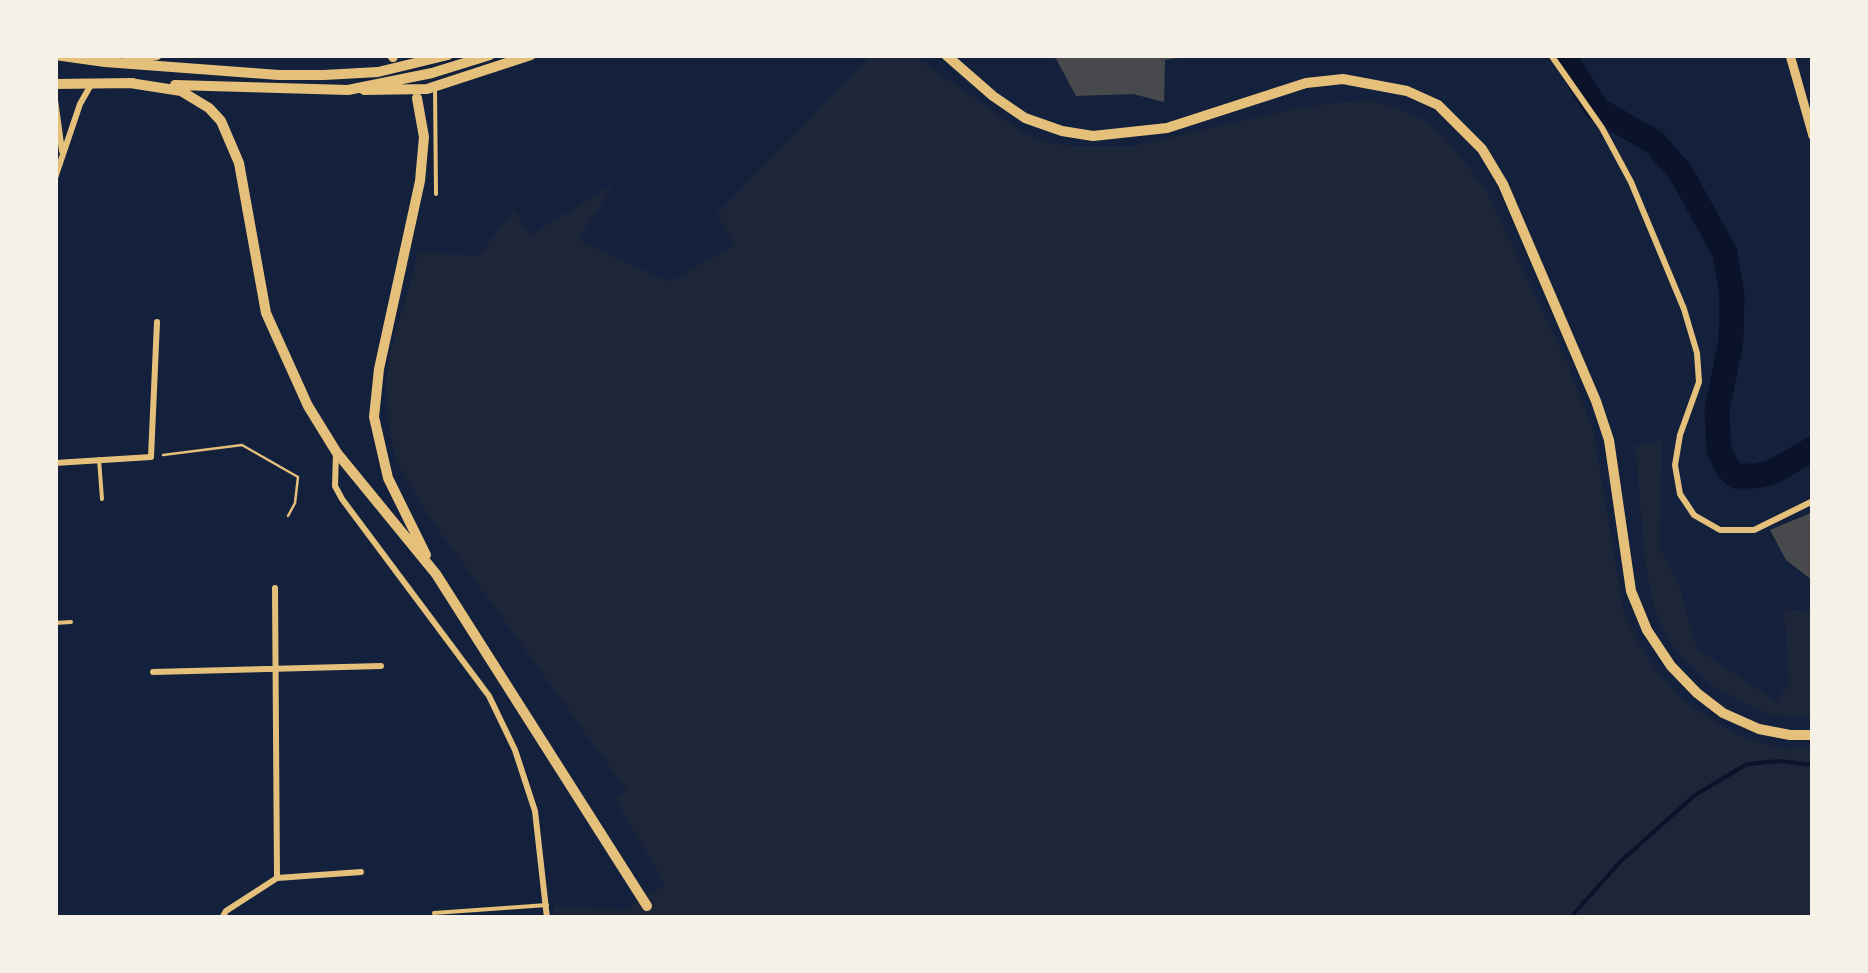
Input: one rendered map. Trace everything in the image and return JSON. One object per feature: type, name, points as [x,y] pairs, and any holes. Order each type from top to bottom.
[{"type":"main road","points":[[105,62],[157,55]]},
{"type":"main road","points":[[55,56],[279,76],[324,76],[378,72],[448,55]]},
{"type":"main road","points":[[348,90],[432,73],[490,55]]},
{"type":"main road","points":[[55,84],[398,92],[435,88],[531,55]]},
{"type":"main road","points":[[946,55],[1025,118],[1062,132],[1093,136],[1168,128],[1306,83],[1343,79],[1407,92],[1438,105],[1482,149],[1503,184],[1596,400],[1609,440],[1631,591],[1647,630],[1671,666],[1723,713],[1758,730],[1813,734]]},
{"type":"main road","points":[[1790,55],[1813,136]]},
{"type":"main road","points":[[130,83],[181,91],[194,98],[220,121],[231,138],[266,313],[308,406],[337,453],[436,574]]},
{"type":"main road","points":[[417,98],[424,136],[418,194],[379,368],[374,417],[388,478],[436,574],[647,906]]},
{"type":"street","points":[[1551,55],[1602,128],[1630,182],[1684,309],[1697,354],[1698,382],[1680,435],[1675,465],[1680,494],[1694,515],[1720,530],[1754,530],[1813,501]]},
{"type":"street","points":[[55,178],[80,104],[93,82]]},
{"type":"street","points":[[55,100],[62,158]]},
{"type":"street","points":[[55,463],[151,456],[157,322]]},
{"type":"street","points":[[337,453],[335,486],[342,499],[489,696],[515,750],[535,810],[547,918]]},
{"type":"street","points":[[274,588],[277,878]]},
{"type":"street","points":[[154,672],[381,666]]},
{"type":"street","points":[[222,918],[226,911],[277,878],[361,872]]},
{"type":"lane","points":[[435,88],[436,194]]},
{"type":"lane","points":[[99,459],[102,499]]},
{"type":"lane","points":[[55,624],[72,622]]},
{"type":"lane","points":[[434,913],[546,904]]},
{"type":"path","points":[[151,456],[242,445],[298,476],[295,503],[288,516]]},
{"type":"shaded area","points":[[872,55],[913,55],[1024,133],[1050,143],[1133,146],[1302,107],[1372,101],[1420,118],[1443,135],[1485,188],[1566,361],[1593,429],[1624,613],[1637,641],[1658,673],[1682,699],[1735,734],[1783,749],[1813,747],[1813,918],[554,918],[554,906],[625,910],[665,885],[615,799],[627,791],[425,511],[397,463],[386,385],[390,353],[419,252],[478,256],[514,210],[531,235],[615,183],[578,240],[670,282],[734,245],[717,213]]},
{"type":"shaded area","points":[[1662,440],[1659,548],[1678,581],[1697,649],[1776,701],[1789,684],[1784,609],[1813,611],[1813,719],[1772,715],[1711,685],[1665,635],[1654,608],[1645,562],[1635,446]]},
{"type":"building","points":[[1054,55],[1185,57],[1165,60],[1164,102],[1133,94],[1076,96]]},
{"type":"building","points":[[1813,512],[1813,581],[1786,560],[1770,530]]},
{"type":"waterway","points":[[1563,55],[1597,109],[1654,142],[1681,173],[1725,253],[1732,295],[1731,341],[1717,410],[1719,450],[1727,467],[1736,476],[1755,476],[1772,472],[1813,449]]},
{"type":"waterway","points":[[1570,918],[1621,861],[1695,795],[1747,764],[1779,761],[1813,765]]}]
